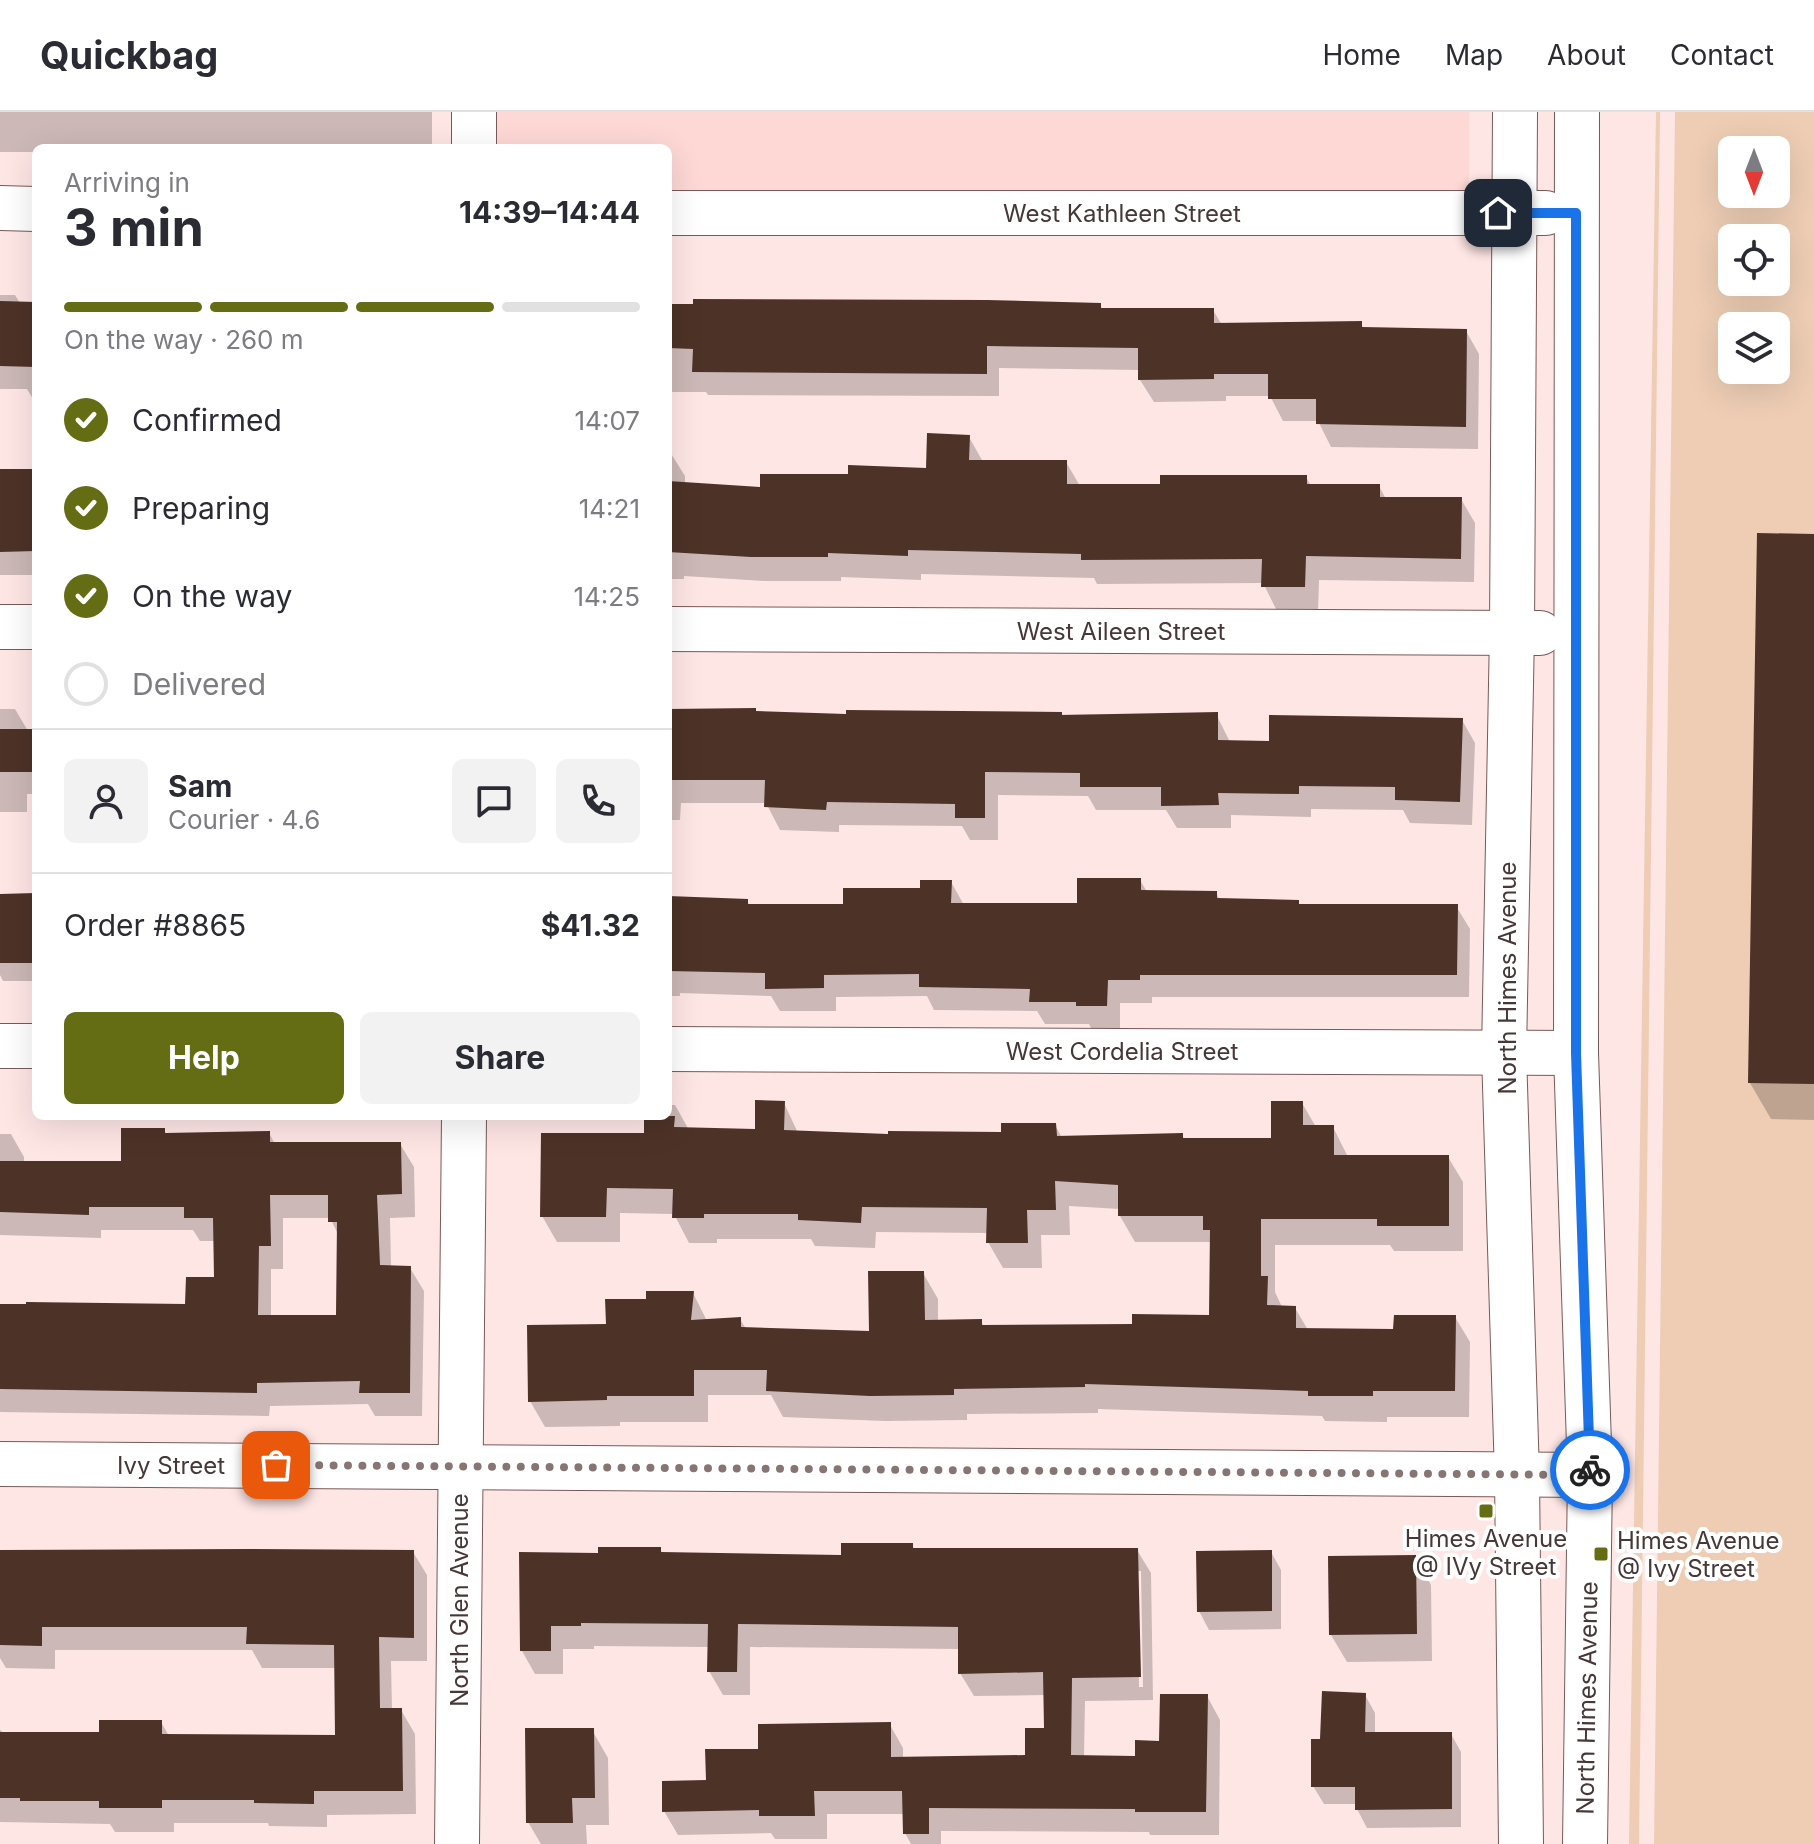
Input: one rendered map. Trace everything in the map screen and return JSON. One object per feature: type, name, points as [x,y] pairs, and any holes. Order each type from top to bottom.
[{"type":"street","points":[[474,112],[474,144]]},
{"type":"street","name":"North Himes Avenue","points":[[1515,112],[1512,632],[1504,1053],[1517,1475],[1521,1844]]},
{"type":"street","name":"North Himes Avenue","points":[[1577,112],[1574,633],[1576,1053],[1590,1475],[1585,1844]]},
{"type":"street","points":[[0,208],[32,209]]},
{"type":"street","name":"West Kathleen Street","points":[[672,213],[1576,213]]},
{"type":"street","points":[[0,627],[32,627]]},
{"type":"street","name":"West Aileen Street","points":[[672,629],[1574,633]]},
{"type":"street","points":[[0,1046],[32,1046]]},
{"type":"street","name":"West Cordelia Street","points":[[672,1049],[1576,1053]]},
{"type":"street","name":"North Glen Avenue","points":[[457,1844],[464,1120]]},
{"type":"street","name":"Ivy Street","points":[[0,1464],[1590,1475]]},
{"type":"shaded area","points":[[492,112],[1469,112],[1469,193],[672,193],[672,144],[492,144]]},
{"type":"shaded area","points":[[1656,112],[1660,112],[1639,1844],[1629,1844]]},
{"type":"shaded area","points":[[1675,112],[1814,112],[1814,1844],[1654,1844]]},
{"type":"building","points":[[693,299],[1101,303],[1101,308],[1214,308],[1214,323],[1362,321],[1362,327],[1467,329],[1466,427],[1316,424],[1316,399],[1268,399],[1268,374],[1214,374],[1214,379],[1138,380],[1138,348],[987,346],[987,374],[692,372],[693,349],[672,348],[672,304],[693,304]]},
{"type":"building","points":[[0,301],[32,302],[32,367],[0,366]]},
{"type":"building","points":[[927,433],[970,435],[969,460],[1067,460],[1067,484],[1160,484],[1160,475],[1307,475],[1307,484],[1380,484],[1380,497],[1462,497],[1461,559],[1306,556],[1305,587],[1261,587],[1262,559],[1081,560],[1081,554],[908,550],[908,556],[828,553],[828,557],[672,552],[672,481],[760,487],[760,474],[848,474],[848,465],[926,468]]},
{"type":"building","points":[[0,469],[32,469],[32,551],[0,552]]},
{"type":"building","points":[[1757,533],[1814,534],[1814,1084],[1748,1083]]},
{"type":"building","points":[[756,708],[756,711],[846,714],[846,710],[1062,712],[1062,715],[1218,712],[1218,740],[1269,741],[1269,715],[1463,718],[1460,802],[1395,800],[1395,787],[1299,786],[1299,794],[1218,793],[1219,805],[1161,806],[1161,787],[1080,787],[1080,773],[985,772],[985,818],[955,818],[955,804],[827,802],[826,810],[764,807],[765,780],[672,780],[672,709]]},
{"type":"building","points":[[0,729],[32,729],[32,772],[0,772]]},
{"type":"building","points":[[1077,878],[1141,878],[1141,890],[1217,891],[1217,898],[1299,900],[1299,904],[1458,904],[1457,975],[1140,975],[1140,980],[1108,980],[1107,1006],[1076,1006],[1076,1002],[1029,1002],[1030,989],[919,987],[919,974],[824,975],[824,988],[765,989],[765,973],[672,971],[672,896],[748,899],[748,904],[843,904],[843,888],[920,888],[920,880],[952,880],[951,903],[1077,903]]},
{"type":"building","points":[[32,893],[32,963],[0,963],[0,894]]},
{"type":"building","points":[[755,1100],[785,1101],[784,1130],[888,1134],[888,1131],[1001,1132],[1001,1123],[1056,1123],[1057,1136],[1183,1133],[1183,1138],[1271,1138],[1271,1101],[1303,1101],[1303,1125],[1334,1125],[1334,1155],[1449,1155],[1449,1226],[1377,1226],[1377,1219],[1261,1219],[1261,1276],[1268,1276],[1267,1305],[1296,1306],[1296,1328],[1393,1329],[1394,1315],[1456,1315],[1455,1391],[1373,1391],[1373,1396],[1308,1396],[1308,1391],[1085,1384],[1085,1387],[954,1389],[954,1395],[870,1396],[766,1391],[767,1370],[694,1370],[694,1396],[607,1396],[607,1400],[528,1402],[527,1325],[606,1324],[605,1299],[646,1299],[646,1291],[694,1291],[691,1320],[741,1317],[741,1327],[869,1331],[868,1271],[924,1271],[925,1320],[982,1319],[982,1325],[1132,1324],[1132,1314],[1209,1315],[1210,1230],[1203,1230],[1203,1216],[1118,1216],[1118,1185],[1055,1181],[1056,1210],[1027,1210],[1028,1243],[986,1243],[987,1208],[862,1207],[861,1223],[798,1220],[798,1214],[704,1214],[704,1218],[672,1218],[673,1189],[607,1188],[606,1217],[540,1217],[541,1133],[644,1133],[644,1120],[672,1120],[672,1116],[675,1116],[674,1127],[755,1129]]},
{"type":"building","points":[[121,1128],[165,1128],[165,1133],[270,1131],[270,1142],[401,1142],[402,1194],[377,1195],[380,1265],[411,1266],[410,1393],[359,1393],[360,1381],[257,1383],[257,1393],[0,1389],[0,1304],[185,1304],[186,1277],[214,1277],[213,1218],[184,1218],[184,1207],[89,1207],[89,1215],[0,1212],[0,1161],[121,1161]],"holes":[[[270,1195],[328,1195],[328,1222],[337,1222],[336,1315],[258,1315],[259,1246],[271,1246]]]},
{"type":"building","points":[[841,1543],[913,1543],[913,1548],[1138,1548],[1141,1677],[1072,1678],[1071,1755],[1135,1756],[1135,1740],[1159,1741],[1160,1694],[1208,1694],[1206,1812],[929,1808],[929,1834],[903,1834],[902,1791],[814,1791],[815,1816],[759,1816],[759,1810],[662,1812],[662,1781],[706,1780],[705,1749],[758,1749],[758,1724],[891,1722],[891,1757],[1025,1755],[1025,1728],[1044,1728],[1043,1672],[958,1674],[958,1627],[738,1624],[737,1672],[707,1672],[708,1624],[581,1623],[581,1626],[551,1626],[551,1651],[520,1651],[519,1552],[598,1553],[598,1547],[661,1547],[661,1552],[841,1555]]},
{"type":"building","points":[[0,1550],[414,1550],[414,1638],[379,1637],[380,1708],[402,1708],[403,1791],[314,1791],[314,1804],[254,1803],[254,1800],[162,1800],[162,1808],[99,1808],[99,1801],[0,1798],[0,1732],[99,1732],[99,1720],[162,1720],[162,1734],[335,1735],[334,1645],[246,1644],[247,1627],[42,1627],[42,1646],[0,1645]]},
{"type":"building","points":[[1272,1550],[1272,1611],[1197,1612],[1196,1551]]},
{"type":"building","points":[[1416,1555],[1417,1634],[1329,1635],[1328,1556]]},
{"type":"building","points":[[1322,1691],[1366,1693],[1365,1732],[1452,1732],[1452,1809],[1355,1810],[1355,1787],[1311,1787],[1311,1739],[1320,1739]]},
{"type":"building","points":[[525,1728],[594,1728],[595,1798],[572,1798],[573,1823],[526,1823]]},
{"type":"way so far","points":[[276,1465],[1590,1475],[1590,1470]]},
{"type":"place","name":"Himes Avenue @ IVy Street","points":[[1486,1511]]},
{"type":"place","name":"Himes Avenue @ Ivy Street","points":[[1601,1554]]},
{"type":"route","points":[[1498,213],[1576,213],[1576,1053],[1590,1470]]}]
